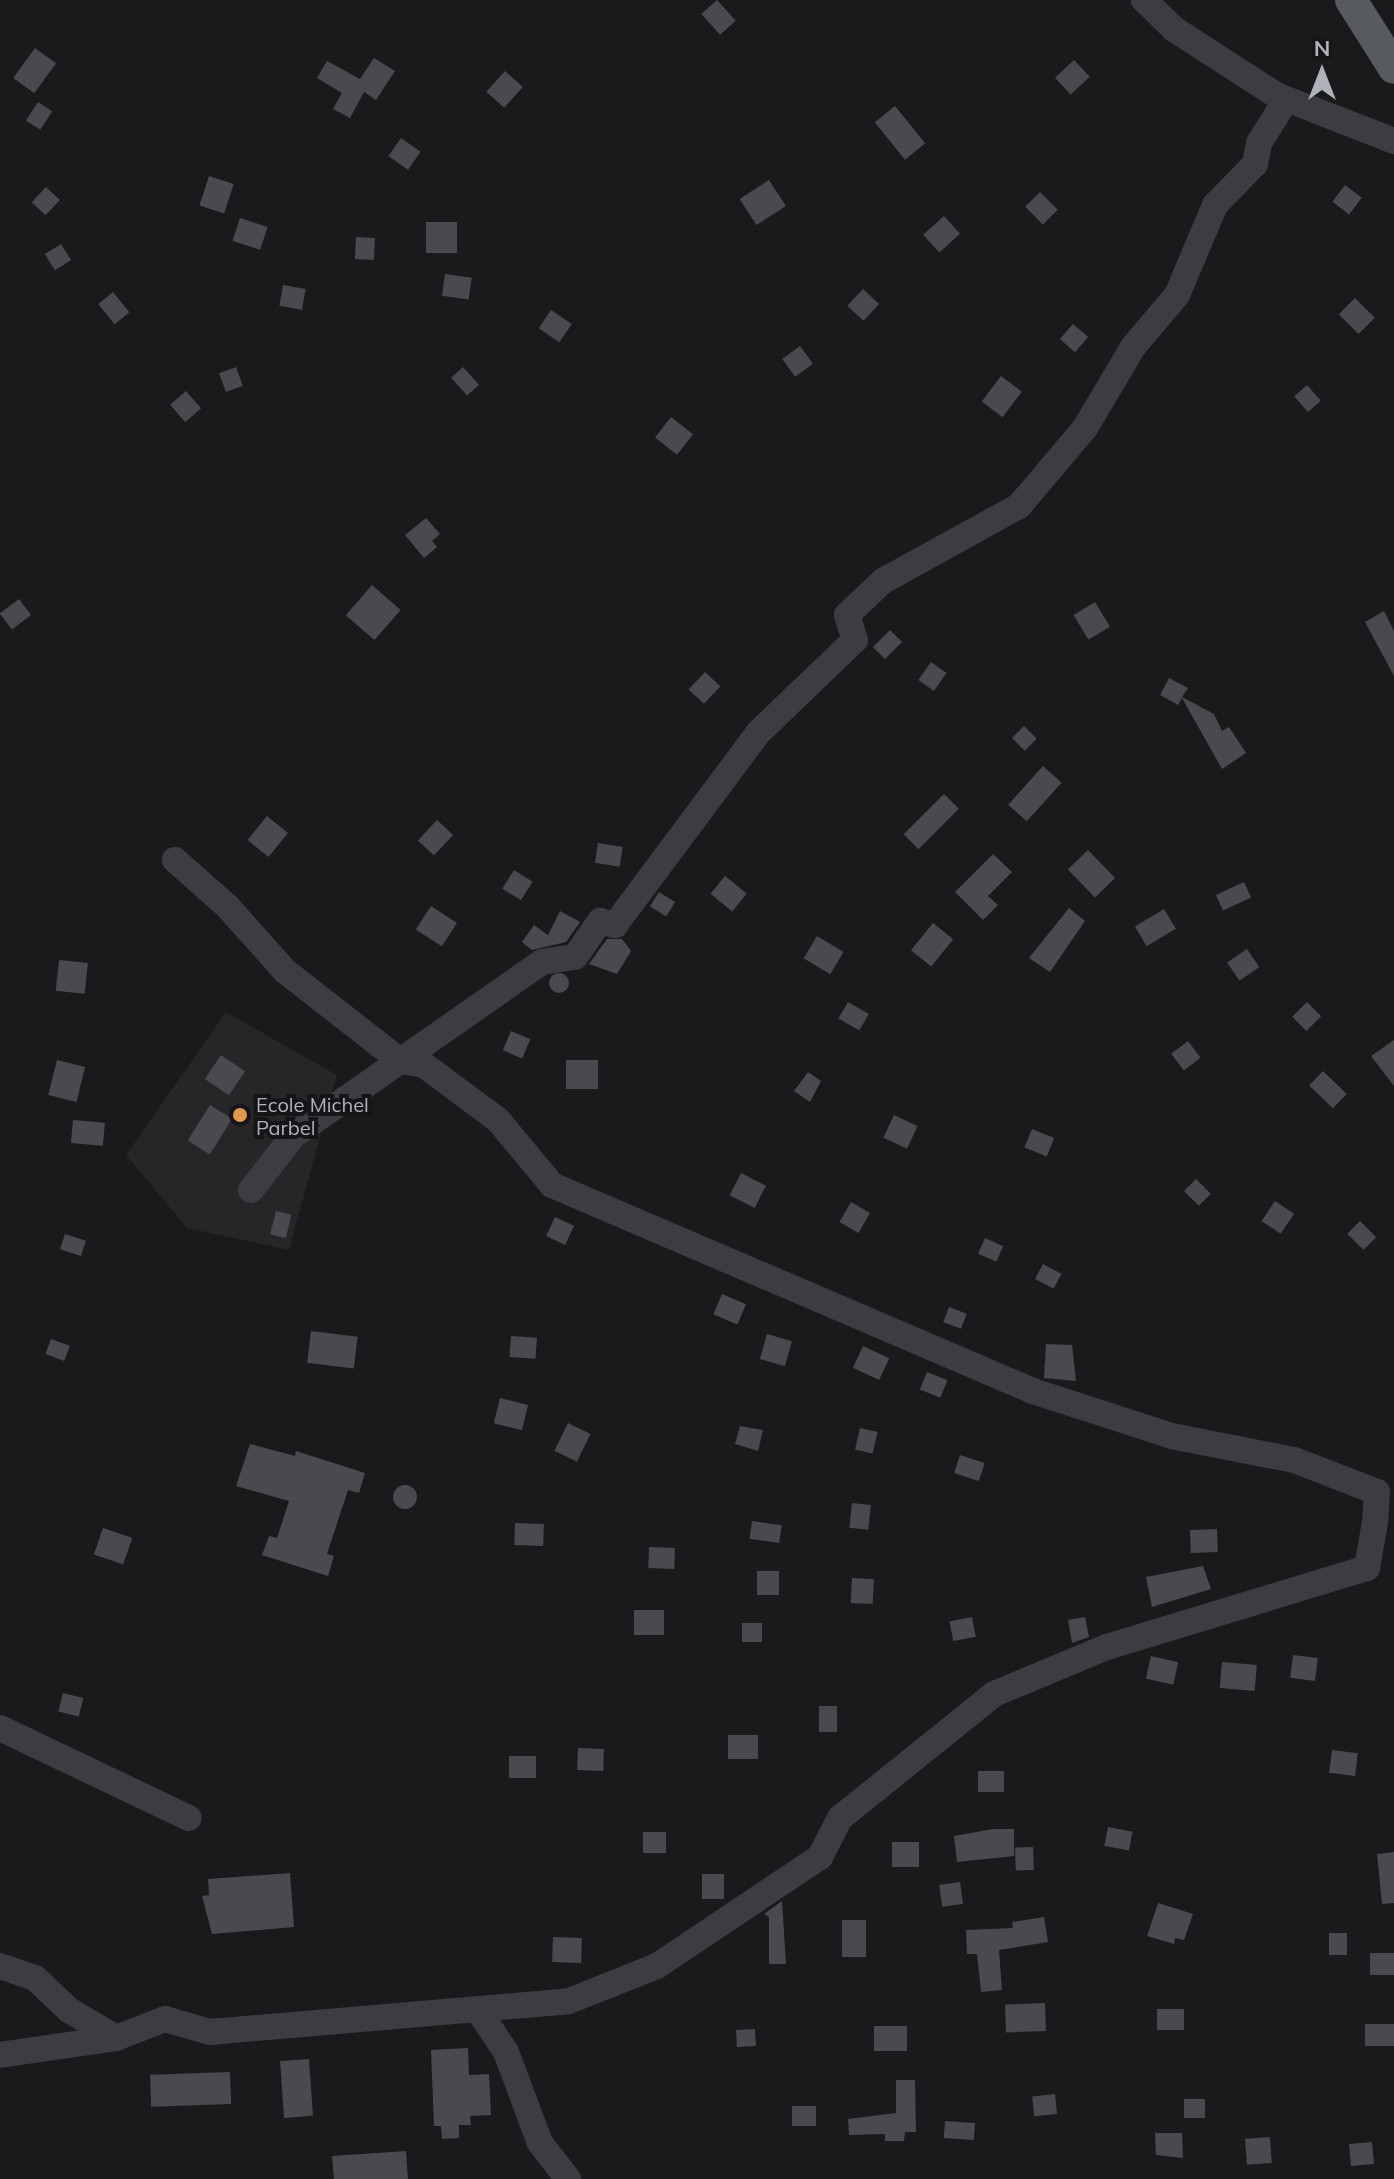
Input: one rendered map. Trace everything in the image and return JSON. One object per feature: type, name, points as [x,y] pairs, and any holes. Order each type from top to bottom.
[{"type":"main road","points":[[1351,0],[1394,68]]},
{"type":"street","points":[[1144,0],[1174,29],[1286,100],[1394,141]]},
{"type":"street","points":[[251,1190],[294,1135],[542,962],[575,957],[600,921],[615,925],[759,732],[855,640],[847,615],[883,581],[1019,506],[1085,428],[1133,347],[1177,295],[1215,205],[1255,164],[1259,143],[1286,100]]},
{"type":"street","points":[[0,2055],[116,2038],[165,2019],[210,2032],[569,2001],[657,1966],[820,1857],[840,1818],[994,1694],[1107,1647],[1367,1568],[1384,1528],[1377,1492],[1294,1460],[1172,1436],[1033,1391],[552,1185],[498,1120],[424,1065],[399,1060],[285,971],[228,907],[175,860]]},
{"type":"street","points":[[0,1728],[189,1818]]},
{"type":"street","points":[[0,1966],[35,1978],[69,2010],[116,2038]]},
{"type":"street","points":[[478,2010],[506,2052],[540,2143],[568,2179]]},
{"type":"shaded area","name":"Ecole Michel Parbel","points":[[226,1012],[337,1075],[289,1250],[187,1228],[126,1155]]},
{"type":"building","points":[[717,0],[736,21],[720,35],[701,14]]},
{"type":"building","points":[[35,48],[56,63],[34,93],[13,78]]},
{"type":"building","points":[[374,58],[395,71],[376,100],[364,92],[350,118],[333,109],[342,93],[317,78],[327,61],[360,79]]},
{"type":"building","points":[[1074,60],[1090,77],[1071,95],[1055,78]]},
{"type":"building","points":[[505,71],[523,87],[504,108],[486,92]]},
{"type":"building","points":[[38,102],[52,111],[40,130],[26,120]]},
{"type":"building","points":[[895,106],[925,143],[905,160],[875,122]]},
{"type":"building","points":[[401,138],[421,152],[408,170],[388,156]]},
{"type":"building","points":[[209,176],[234,184],[224,214],[199,205]]},
{"type":"building","points":[[769,180],[786,206],[757,225],[740,199]]},
{"type":"building","points":[[1345,185],[1362,198],[1349,214],[1332,202]]},
{"type":"building","points":[[46,187],[60,200],[46,215],[32,202]]},
{"type":"building","points":[[1040,192],[1058,210],[1043,225],[1025,207]]},
{"type":"building","points":[[944,216],[960,234],[939,253],[923,235]]},
{"type":"building","points":[[240,218],[268,227],[260,250],[233,241]]},
{"type":"building","points":[[426,222],[457,222],[457,253],[426,253]]},
{"type":"building","points":[[356,237],[375,238],[374,260],[355,259]]},
{"type":"building","points":[[61,244],[71,260],[55,270],[45,254]]},
{"type":"building","points":[[445,274],[472,278],[469,300],[442,296]]},
{"type":"building","points":[[283,285],[306,289],[302,310],[279,306]]},
{"type":"building","points":[[863,289],[879,304],[863,321],[847,306]]},
{"type":"building","points":[[113,292],[129,312],[115,324],[98,304]]},
{"type":"building","points":[[1355,298],[1375,318],[1359,334],[1339,314]]},
{"type":"building","points":[[551,310],[572,324],[559,342],[539,328]]},
{"type":"building","points":[[1073,324],[1088,337],[1075,352],[1060,339]]},
{"type":"building","points":[[800,346],[813,364],[795,377],[782,359]]},
{"type":"building","points":[[236,367],[243,386],[226,392],[219,373]]},
{"type":"building","points":[[463,367],[479,385],[467,396],[451,378]]},
{"type":"building","points":[[1001,376],[1022,392],[1003,417],[982,402]]},
{"type":"building","points":[[1307,385],[1321,401],[1308,412],[1294,396]]},
{"type":"building","points":[[186,391],[201,408],[185,422],[170,405]]},
{"type":"building","points":[[671,417],[693,434],[677,455],[655,437]]},
{"type":"building","points":[[426,518],[440,534],[432,541],[437,547],[424,558],[405,535]]},
{"type":"building","points":[[372,585],[401,610],[374,640],[346,615]]},
{"type":"building","points":[[19,599],[31,615],[12,629],[0,613]]},
{"type":"building","points":[[1095,602],[1110,627],[1089,640],[1074,615]]},
{"type":"building","points":[[1384,611],[1394,631],[1394,676],[1365,622]]},
{"type":"building","points":[[890,630],[902,642],[885,659],[873,647]]},
{"type":"building","points":[[931,662],[947,673],[934,691],[918,680]]},
{"type":"building","points":[[705,672],[720,686],[704,704],[689,690]]},
{"type":"building","points":[[1169,678],[1188,688],[1182,697],[1214,714],[1222,731],[1229,727],[1246,753],[1222,769],[1182,698],[1178,705],[1160,695]]},
{"type":"building","points":[[1024,726],[1037,739],[1025,751],[1012,738]]},
{"type":"building","points":[[1043,766],[1062,783],[1027,821],[1008,805]]},
{"type":"building","points":[[944,794],[959,809],[919,849],[904,834]]},
{"type":"building","points":[[267,816],[288,833],[268,857],[247,840]]},
{"type":"building","points":[[437,820],[453,835],[434,855],[418,840]]},
{"type":"building","points":[[598,843],[623,847],[620,867],[595,863]]},
{"type":"building","points":[[1088,850],[1115,878],[1095,898],[1068,869]]},
{"type":"building","points":[[993,854],[1012,872],[988,896],[998,905],[983,920],[955,892]]},
{"type":"building","points":[[514,870],[533,882],[521,900],[502,889]]},
{"type":"building","points":[[725,876],[747,894],[732,911],[711,894]]},
{"type":"building","points":[[1244,882],[1251,897],[1223,911],[1216,895]]},
{"type":"building","points":[[659,892],[675,902],[666,916],[650,906]]},
{"type":"building","points":[[431,906],[457,923],[442,946],[416,929]]},
{"type":"building","points":[[1069,908],[1085,921],[1050,972],[1029,958]]},
{"type":"building","points":[[1164,909],[1176,929],[1147,946],[1135,927]]},
{"type":"building","points":[[560,911],[580,922],[566,942],[532,950],[522,942],[534,925],[548,935]]},
{"type":"building","points":[[933,923],[953,939],[931,967],[911,950]]},
{"type":"building","points":[[817,936],[844,952],[830,974],[804,958]]},
{"type":"building","points":[[607,939],[622,939],[631,951],[617,974],[589,964]]},
{"type":"building","points":[[1247,949],[1259,967],[1239,981],[1227,962]]},
{"type":"building","points":[[59,960],[88,963],[85,994],[56,991]]},
{"type":"building","points":[[559,973],[566,976],[569,983],[566,990],[559,993],[552,990],[549,983],[552,976]]},
{"type":"building","points":[[848,1002],[869,1014],[859,1030],[838,1018]]},
{"type":"building","points":[[1307,1002],[1321,1016],[1306,1031],[1292,1017]]},
{"type":"building","points":[[511,1031],[530,1039],[522,1059],[503,1050]]},
{"type":"building","points":[[1394,1040],[1394,1086],[1371,1056]]},
{"type":"building","points":[[1188,1041],[1201,1058],[1184,1070],[1171,1054]]},
{"type":"building","points":[[221,1055],[245,1071],[229,1095],[205,1079]]},
{"type":"building","points":[[57,1060],[85,1067],[76,1102],[48,1095]]},
{"type":"building","points":[[566,1060],[598,1060],[598,1089],[566,1089]]},
{"type":"building","points":[[1323,1071],[1347,1094],[1333,1108],[1309,1085]]},
{"type":"building","points":[[808,1072],[821,1081],[810,1102],[794,1091]]},
{"type":"building","points":[[210,1105],[232,1119],[210,1154],[188,1141]]},
{"type":"building","points":[[894,1115],[918,1126],[907,1149],[883,1138]]},
{"type":"building","points":[[73,1120],[105,1123],[103,1146],[71,1143]]},
{"type":"building","points":[[1032,1129],[1054,1138],[1047,1157],[1025,1148]]},
{"type":"building","points":[[741,1173],[766,1186],[755,1208],[730,1195]]},
{"type":"building","points":[[1196,1179],[1211,1194],[1199,1206],[1184,1191]]},
{"type":"building","points":[[1275,1201],[1294,1214],[1281,1234],[1262,1221]]},
{"type":"building","points":[[851,1202],[870,1213],[859,1233],[840,1222]]},
{"type":"building","points":[[276,1211],[292,1215],[286,1238],[270,1234]]},
{"type":"building","points":[[555,1217],[574,1226],[565,1245],[546,1236]]},
{"type":"building","points":[[1360,1221],[1376,1237],[1364,1250],[1347,1234]]},
{"type":"building","points":[[65,1234],[86,1241],[81,1256],[60,1249]]},
{"type":"building","points":[[985,1238],[1003,1246],[996,1262],[978,1254]]},
{"type":"building","points":[[1043,1264],[1062,1274],[1054,1289],[1035,1279]]},
{"type":"building","points":[[722,1294],[746,1304],[737,1324],[713,1314]]},
{"type":"building","points":[[949,1307],[967,1314],[961,1329],[943,1322]]},
{"type":"building","points":[[311,1331],[358,1337],[354,1368],[307,1363]]},
{"type":"building","points":[[767,1334],[792,1341],[785,1366],[760,1359]]},
{"type":"building","points":[[511,1336],[537,1338],[535,1359],[510,1357]]},
{"type":"building","points":[[51,1339],[70,1346],[64,1361],[46,1354]]},
{"type":"building","points":[[1046,1344],[1072,1345],[1076,1381],[1044,1378]]},
{"type":"building","points":[[863,1346],[889,1358],[879,1380],[853,1368]]},
{"type":"building","points":[[927,1372],[947,1380],[940,1398],[920,1390]]},
{"type":"building","points":[[500,1398],[528,1405],[522,1430],[494,1423]]},
{"type":"building","points":[[568,1423],[590,1434],[577,1462],[554,1451]]},
{"type":"building","points":[[740,1426],[763,1430],[758,1451],[735,1444]]},
{"type":"building","points":[[860,1428],[878,1432],[873,1453],[855,1449]]},
{"type":"building","points":[[250,1444],[295,1456],[296,1451],[365,1473],[359,1493],[348,1490],[327,1554],[334,1556],[328,1576],[262,1555],[269,1536],[277,1538],[289,1501],[236,1486]]},
{"type":"building","points":[[960,1455],[985,1463],[979,1481],[954,1473]]},
{"type":"building","points":[[405,1485],[416,1492],[417,1497],[410,1508],[405,1509],[394,1502],[393,1497],[400,1486]]},
{"type":"building","points":[[852,1503],[871,1505],[868,1530],[849,1528]]},
{"type":"building","points":[[752,1521],[782,1525],[779,1543],[749,1539]]},
{"type":"building","points":[[515,1523],[544,1524],[543,1546],[514,1545]]},
{"type":"building","points":[[103,1528],[132,1538],[123,1565],[94,1554]]},
{"type":"building","points":[[1217,1529],[1218,1552],[1191,1553],[1190,1530]]},
{"type":"building","points":[[649,1547],[675,1548],[674,1569],[648,1568]]},
{"type":"building","points":[[1203,1566],[1211,1589],[1152,1607],[1146,1577]]},
{"type":"building","points":[[757,1571],[779,1571],[779,1595],[757,1595]]},
{"type":"building","points":[[852,1578],[874,1579],[873,1604],[851,1603]]},
{"type":"building","points":[[634,1610],[664,1610],[664,1635],[634,1635]]},
{"type":"building","points":[[972,1617],[976,1637],[953,1641],[949,1621]]},
{"type":"building","points":[[1085,1617],[1089,1637],[1072,1643],[1068,1620]]},
{"type":"building","points":[[742,1623],[762,1623],[762,1642],[742,1642]]},
{"type":"building","points":[[1293,1655],[1318,1658],[1315,1681],[1290,1678]]},
{"type":"building","points":[[1151,1656],[1178,1662],[1173,1685],[1146,1678]]},
{"type":"building","points":[[1222,1662],[1257,1665],[1255,1691],[1220,1688]]},
{"type":"building","points":[[63,1693],[83,1698],[79,1717],[58,1711]]},
{"type":"building","points":[[819,1706],[837,1706],[837,1732],[819,1732]]},
{"type":"building","points":[[728,1735],[758,1735],[758,1759],[728,1759]]},
{"type":"building","points":[[578,1748],[604,1749],[603,1771],[577,1770]]},
{"type":"building","points":[[1332,1750],[1358,1753],[1355,1776],[1329,1773]]},
{"type":"building","points":[[509,1756],[536,1756],[536,1778],[509,1778]]},
{"type":"building","points":[[978,1771],[1004,1771],[1004,1792],[978,1792]]},
{"type":"building","points":[[1108,1827],[1133,1832],[1129,1850],[1104,1846]]},
{"type":"building","points":[[993,1829],[1014,1829],[1014,1856],[957,1862],[954,1836]]},
{"type":"building","points":[[643,1832],[666,1832],[666,1853],[643,1853]]},
{"type":"building","points":[[892,1842],[919,1842],[919,1867],[892,1867]]},
{"type":"building","points":[[1033,1847],[1034,1870],[1016,1871],[1015,1848]]},
{"type":"building","points":[[1394,1852],[1394,1903],[1382,1904],[1377,1854]]},
{"type":"building","points":[[290,1873],[294,1927],[212,1934],[202,1896],[209,1895],[208,1879]]},
{"type":"building","points":[[702,1874],[724,1874],[724,1899],[702,1899]]},
{"type":"building","points":[[960,1882],[963,1904],[942,1907],[939,1885]]},
{"type":"building","points":[[782,1901],[786,1964],[769,1964],[769,1917],[764,1914]]},
{"type":"building","points":[[1158,1903],[1193,1914],[1184,1940],[1175,1938],[1174,1944],[1147,1936]]},
{"type":"building","points":[[1044,1917],[1048,1942],[999,1950],[1002,1990],[981,1992],[977,1954],[967,1954],[966,1930],[1013,1928],[1012,1922]]},
{"type":"building","points":[[842,1920],[866,1920],[866,1957],[842,1957]]},
{"type":"building","points":[[1329,1933],[1347,1933],[1347,1955],[1329,1955]]},
{"type":"building","points":[[553,1937],[582,1938],[581,1963],[552,1962]]},
{"type":"building","points":[[1370,1953],[1394,1953],[1394,1975],[1370,1975]]},
{"type":"building","points":[[1045,2003],[1046,2031],[1006,2032],[1005,2004]]},
{"type":"building","points":[[1157,2009],[1184,2009],[1184,2030],[1157,2030]]},
{"type":"building","points":[[1365,2024],[1394,2024],[1394,2046],[1365,2046]]},
{"type":"building","points":[[874,2026],[907,2026],[907,2051],[874,2051]]},
{"type":"building","points":[[755,2029],[756,2046],[737,2047],[736,2030]]},
{"type":"building","points":[[468,2048],[469,2075],[489,2074],[491,2115],[470,2116],[471,2125],[459,2125],[459,2138],[442,2139],[441,2126],[434,2126],[431,2050]]},
{"type":"building","points":[[309,2059],[313,2116],[284,2118],[280,2061]]},
{"type":"building","points":[[230,2072],[231,2104],[151,2107],[150,2075]]},
{"type":"building","points":[[896,2080],[915,2080],[916,2132],[905,2132],[904,2141],[885,2141],[885,2134],[849,2135],[848,2119],[896,2113]]},
{"type":"building","points":[[1055,2094],[1057,2114],[1034,2116],[1032,2096]]},
{"type":"building","points":[[1184,2099],[1205,2099],[1205,2118],[1184,2118]]},
{"type":"building","points":[[792,2106],[816,2106],[816,2126],[792,2126]]},
{"type":"building","points":[[945,2121],[975,2123],[974,2140],[944,2138]]},
{"type":"building","points":[[1155,2133],[1182,2133],[1183,2158],[1156,2155]]},
{"type":"building","points":[[1270,2137],[1272,2163],[1247,2165],[1245,2139]]},
{"type":"building","points":[[1372,2142],[1374,2164],[1351,2166],[1349,2144]]},
{"type":"building","points":[[406,2151],[408,2179],[334,2179],[332,2156]]},
{"type":"place","name":"Ecole Michel Parbel","points":[[240,1115]]}]
